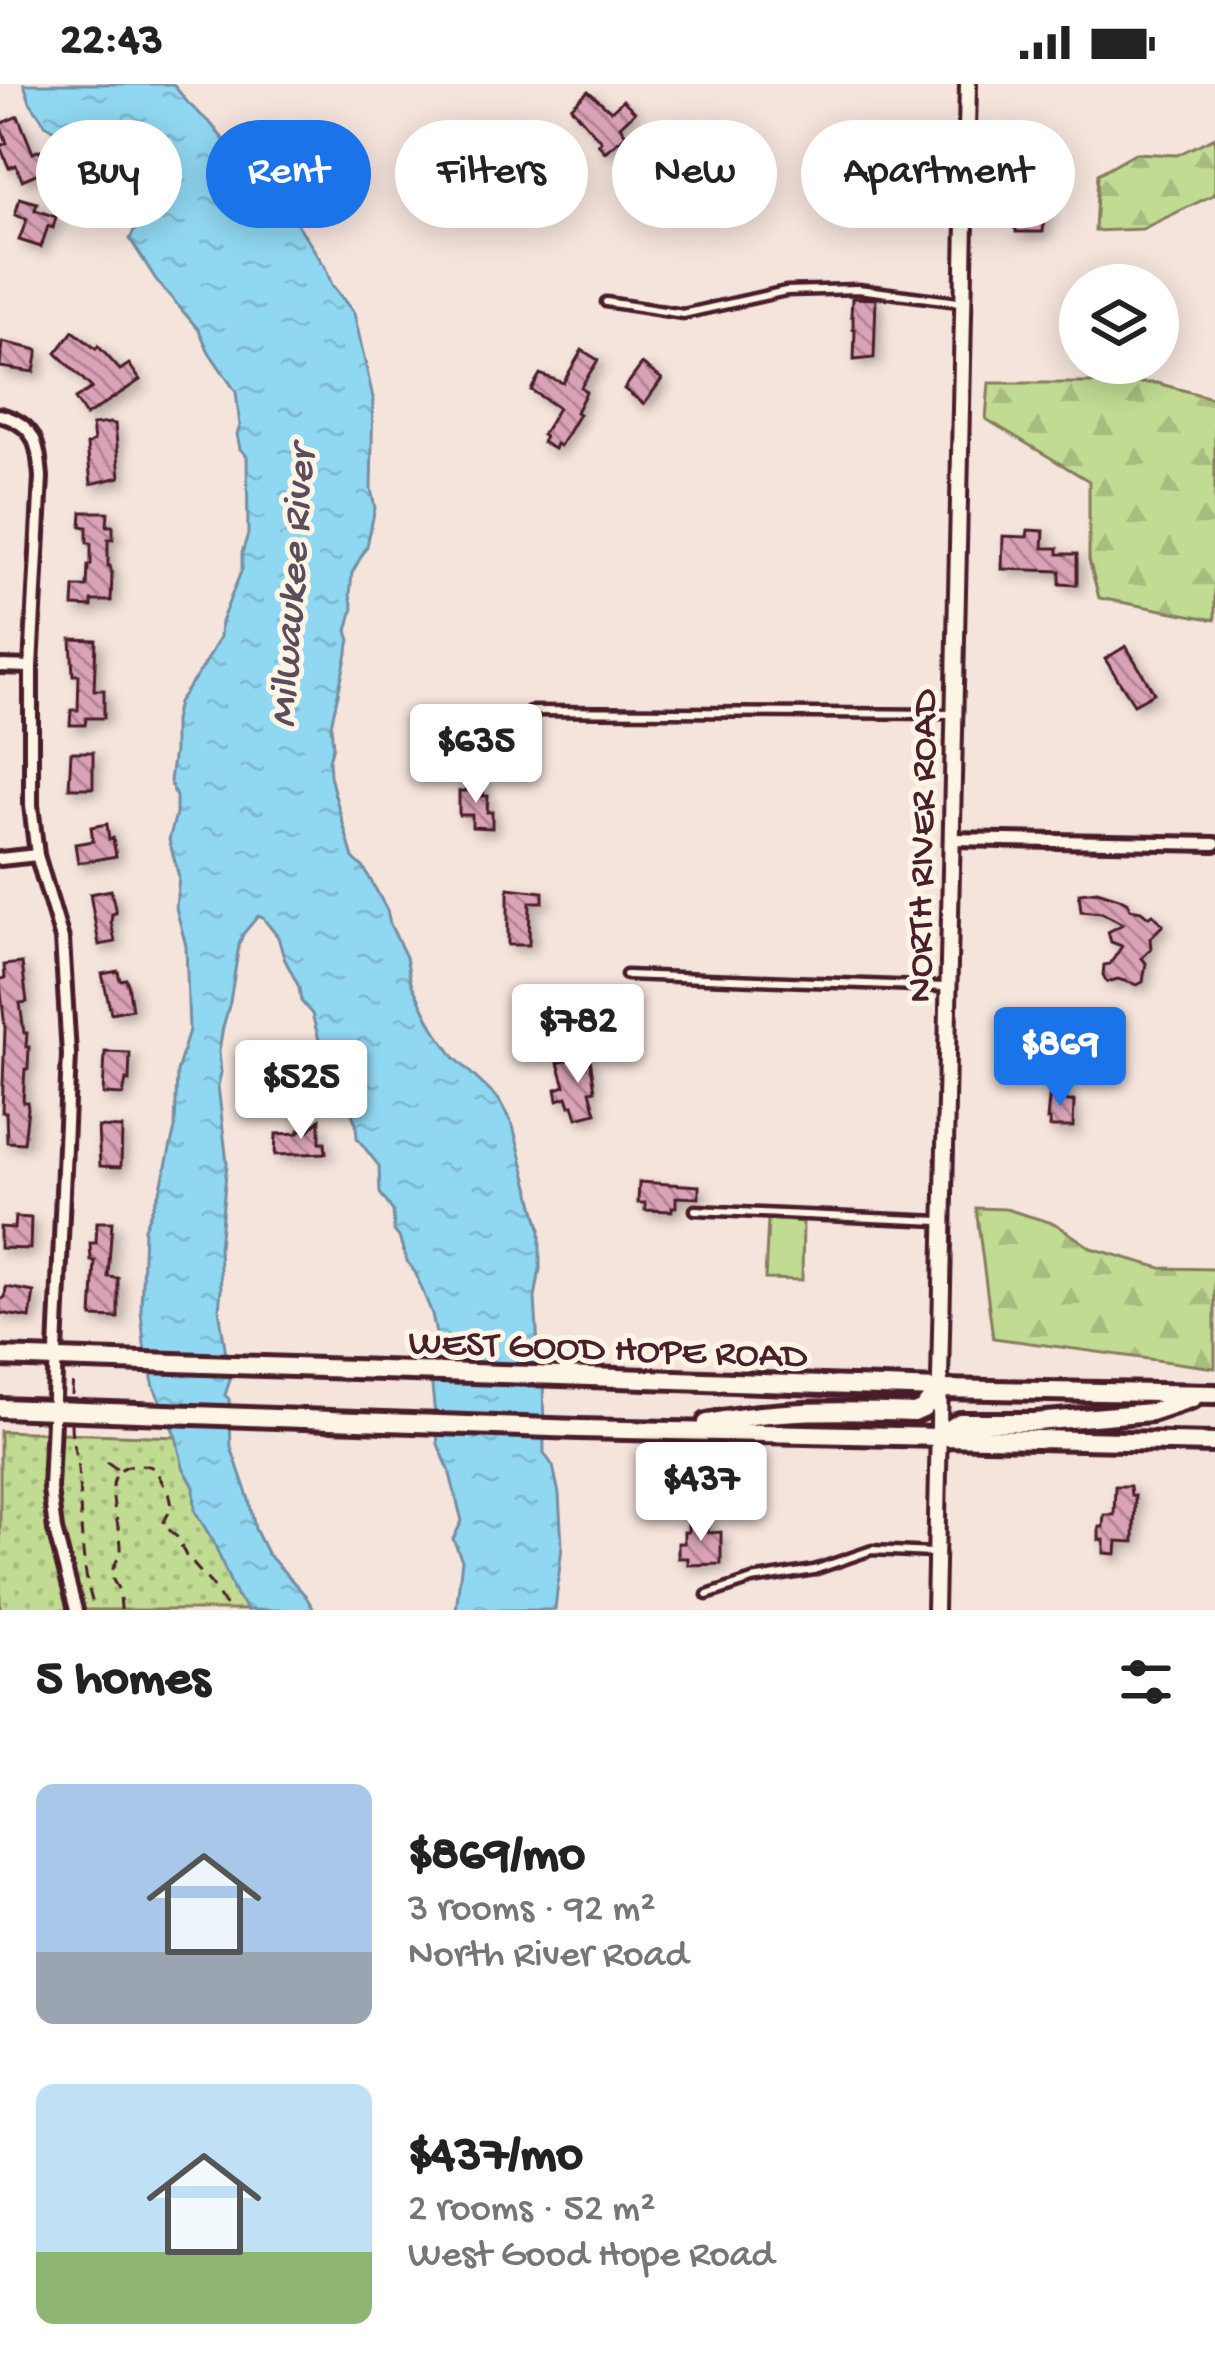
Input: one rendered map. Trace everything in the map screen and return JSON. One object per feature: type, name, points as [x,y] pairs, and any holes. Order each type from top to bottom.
[{"type":"main road","name":"WEST GOOD HOPE ROAD","points":[[0,1357],[1209,1394]]},
{"type":"main road","points":[[676,1430],[734,1417],[848,1410],[914,1413],[940,1389]]},
{"type":"main road","points":[[937,1436],[960,1422],[1035,1422],[1151,1412],[1209,1394]]},
{"type":"main road","name":"WEST GOOD HOPE ROAD","points":[[0,1408],[579,1429],[1215,1443]]},
{"type":"street","name":"NORTH RIVER ROAD","points":[[935,1610],[968,84]]},
{"type":"street","points":[[0,416],[26,427],[38,446],[41,477],[31,806],[37,855],[62,939],[69,1055],[65,1359],[50,1489],[76,1610]]},
{"type":"street","points":[[0,666],[32,667]]},
{"type":"street","points":[[952,839],[1215,844]]},
{"type":"street","points":[[0,860],[37,855]]},
{"type":"lane","points":[[606,302],[683,314],[786,291],[858,289],[963,303]]},
{"type":"lane","points":[[530,712],[954,714]]},
{"type":"lane","points":[[626,976],[948,988]]},
{"type":"lane","points":[[695,1210],[944,1221]]},
{"type":"lane","points":[[707,1595],[752,1580],[814,1570],[872,1550],[936,1554]]},
{"type":"path","points":[[65,1359],[62,1411],[77,1464],[83,1558],[95,1610]]},
{"type":"path","points":[[107,1462],[118,1471]]},
{"type":"path","points":[[122,1610],[112,1572],[122,1551],[113,1485],[118,1471],[137,1465],[155,1470],[159,1483],[169,1491],[172,1506],[163,1524],[228,1610]]},
{"type":"green space","points":[[1215,137],[1215,194],[1142,229],[1095,231],[1098,174],[1135,153],[1177,155]]},
{"type":"green space","points":[[989,383],[1161,384],[1215,399],[1215,620],[1099,598],[1089,560],[1089,481],[986,419]]},
{"type":"green space","points":[[976,1208],[1006,1209],[1056,1224],[1091,1248],[1161,1268],[1215,1269],[1215,1368],[993,1338]]},
{"type":"green space","points":[[768,1219],[803,1222],[802,1280],[765,1279]]},
{"type":"green space","points":[[0,1431],[208,1438],[284,1610],[0,1610]]},
{"type":"water","name":"Milwaukee River","points":[[24,84],[173,84],[207,120],[206,228],[300,228],[354,313],[373,398],[371,489],[375,508],[367,546],[352,573],[350,640],[331,725],[330,775],[353,858],[364,868],[387,910],[411,983],[433,1027],[454,1057],[499,1100],[513,1126],[540,1228],[535,1298],[543,1360],[544,1453],[553,1466],[559,1494],[562,1546],[555,1610],[456,1610],[462,1560],[453,1539],[462,1521],[438,1444],[429,1358],[437,1339],[432,1314],[394,1231],[393,1211],[380,1193],[379,1166],[357,1138],[351,1111],[334,1089],[312,1014],[301,1001],[278,937],[258,916],[239,945],[219,1051],[227,1163],[219,1247],[219,1309],[230,1380],[225,1395],[231,1447],[255,1529],[267,1553],[314,1610],[248,1610],[236,1596],[195,1511],[194,1487],[154,1387],[144,1345],[144,1228],[161,1187],[175,1128],[177,1072],[189,1030],[186,946],[176,908],[179,877],[169,840],[176,814],[170,781],[174,721],[178,702],[220,637],[221,622],[242,569],[248,534],[247,456],[237,434],[236,392],[199,330],[157,281],[130,239],[136,228],[182,228],[182,120],[43,120]]},
{"type":"building","points":[[588,91],[611,111],[623,100],[635,112],[626,120],[612,120],[612,146],[605,152],[588,120],[571,107]]},
{"type":"building","points":[[18,116],[36,152],[36,174],[22,180],[16,165],[9,168],[0,146],[7,143],[0,124]]},
{"type":"building","points":[[20,198],[36,203],[36,228],[47,228],[41,247],[19,240],[27,219],[15,215]]},
{"type":"building","points":[[1014,228],[1043,228],[1043,232]]},
{"type":"building","points":[[852,298],[876,299],[874,358],[854,360]]},
{"type":"building","points":[[73,331],[96,349],[98,346],[120,370],[129,364],[140,380],[86,416],[75,399],[92,388],[56,353]]},
{"type":"building","points":[[2,342],[38,350],[34,372],[0,367]]},
{"type":"building","points":[[582,350],[598,360],[581,387],[586,392],[579,414],[554,449],[542,442],[542,435],[558,408],[531,390],[540,374],[563,383]]},
{"type":"building","points":[[642,364],[662,379],[644,404],[624,389]]},
{"type":"building","points":[[115,424],[120,477],[91,484],[87,445],[94,441],[92,425]]},
{"type":"building","points":[[82,512],[108,512],[107,526],[113,526],[113,539],[108,539],[111,601],[92,601],[92,607],[73,606],[74,587],[87,587],[91,565],[91,543],[87,543],[87,527],[81,526]]},
{"type":"building","points":[[1028,530],[1044,531],[1043,548],[1077,554],[1077,585],[1060,584],[1060,571],[1002,569],[1003,536],[1027,537]]},
{"type":"building","points":[[71,639],[96,640],[94,690],[104,690],[104,718],[86,718],[85,725],[70,725],[71,710],[78,710],[79,675],[73,675]]},
{"type":"building","points":[[1126,646],[1154,693],[1134,704],[1105,659]]},
{"type":"building","points":[[437,713],[471,714],[471,735],[437,735]]},
{"type":"building","points":[[71,752],[93,752],[93,788],[69,788]]},
{"type":"building","points":[[466,785],[484,786],[492,828],[472,827],[472,815],[459,815],[459,791],[466,791]]},
{"type":"building","points":[[107,824],[116,856],[78,863],[75,844],[93,841],[91,827]]},
{"type":"building","points":[[508,888],[543,892],[543,902],[530,902],[529,945],[508,945]]},
{"type":"building","points":[[111,890],[115,942],[99,945],[90,894]]},
{"type":"building","points":[[1097,891],[1149,917],[1153,914],[1163,925],[1150,938],[1151,949],[1142,958],[1146,963],[1143,982],[1137,985],[1118,979],[1107,982],[1103,975],[1104,965],[1110,964],[1122,946],[1111,942],[1108,932],[1123,924],[1102,913],[1081,911],[1079,893]]},
{"type":"building","points":[[22,963],[27,1002],[20,1003],[29,1047],[24,1143],[7,1142],[6,1112],[2,1112],[5,1028],[0,983],[5,978],[4,965]]},
{"type":"building","points":[[118,971],[120,980],[128,984],[132,1009],[111,1013],[102,974]]},
{"type":"building","points":[[105,1052],[130,1053],[129,1081],[123,1095],[103,1094]]},
{"type":"building","points":[[572,1059],[573,1063],[590,1059],[595,1090],[590,1091],[596,1113],[577,1118],[567,1097],[558,1100],[556,1089],[565,1086],[558,1063]]},
{"type":"building","points":[[1050,1089],[1066,1089],[1066,1101],[1074,1101],[1073,1127],[1050,1127]]},
{"type":"building","points":[[320,1119],[320,1142],[325,1142],[326,1153],[275,1155],[276,1134],[309,1130]]},
{"type":"building","points":[[98,1127],[122,1128],[121,1167],[100,1166]]},
{"type":"building","points":[[639,1182],[699,1186],[699,1198],[676,1197],[672,1211],[645,1210],[645,1203],[638,1203]]},
{"type":"building","points":[[15,1217],[31,1218],[30,1249],[0,1248],[0,1227],[14,1228]]},
{"type":"building","points":[[97,1222],[112,1222],[108,1277],[118,1278],[118,1318],[92,1317],[95,1261],[91,1261],[90,1243],[96,1243]]},
{"type":"building","points":[[6,1287],[34,1292],[30,1318],[0,1313]]},
{"type":"building","points":[[1115,1486],[1130,1486],[1135,1496],[1134,1542],[1117,1541],[1116,1554],[1104,1553],[1104,1540],[1099,1540],[1104,1515],[1114,1515]]},
{"type":"building","points":[[688,1519],[708,1519],[708,1533],[721,1532],[721,1564],[688,1565],[688,1558],[678,1558],[678,1543],[684,1543]]}]
